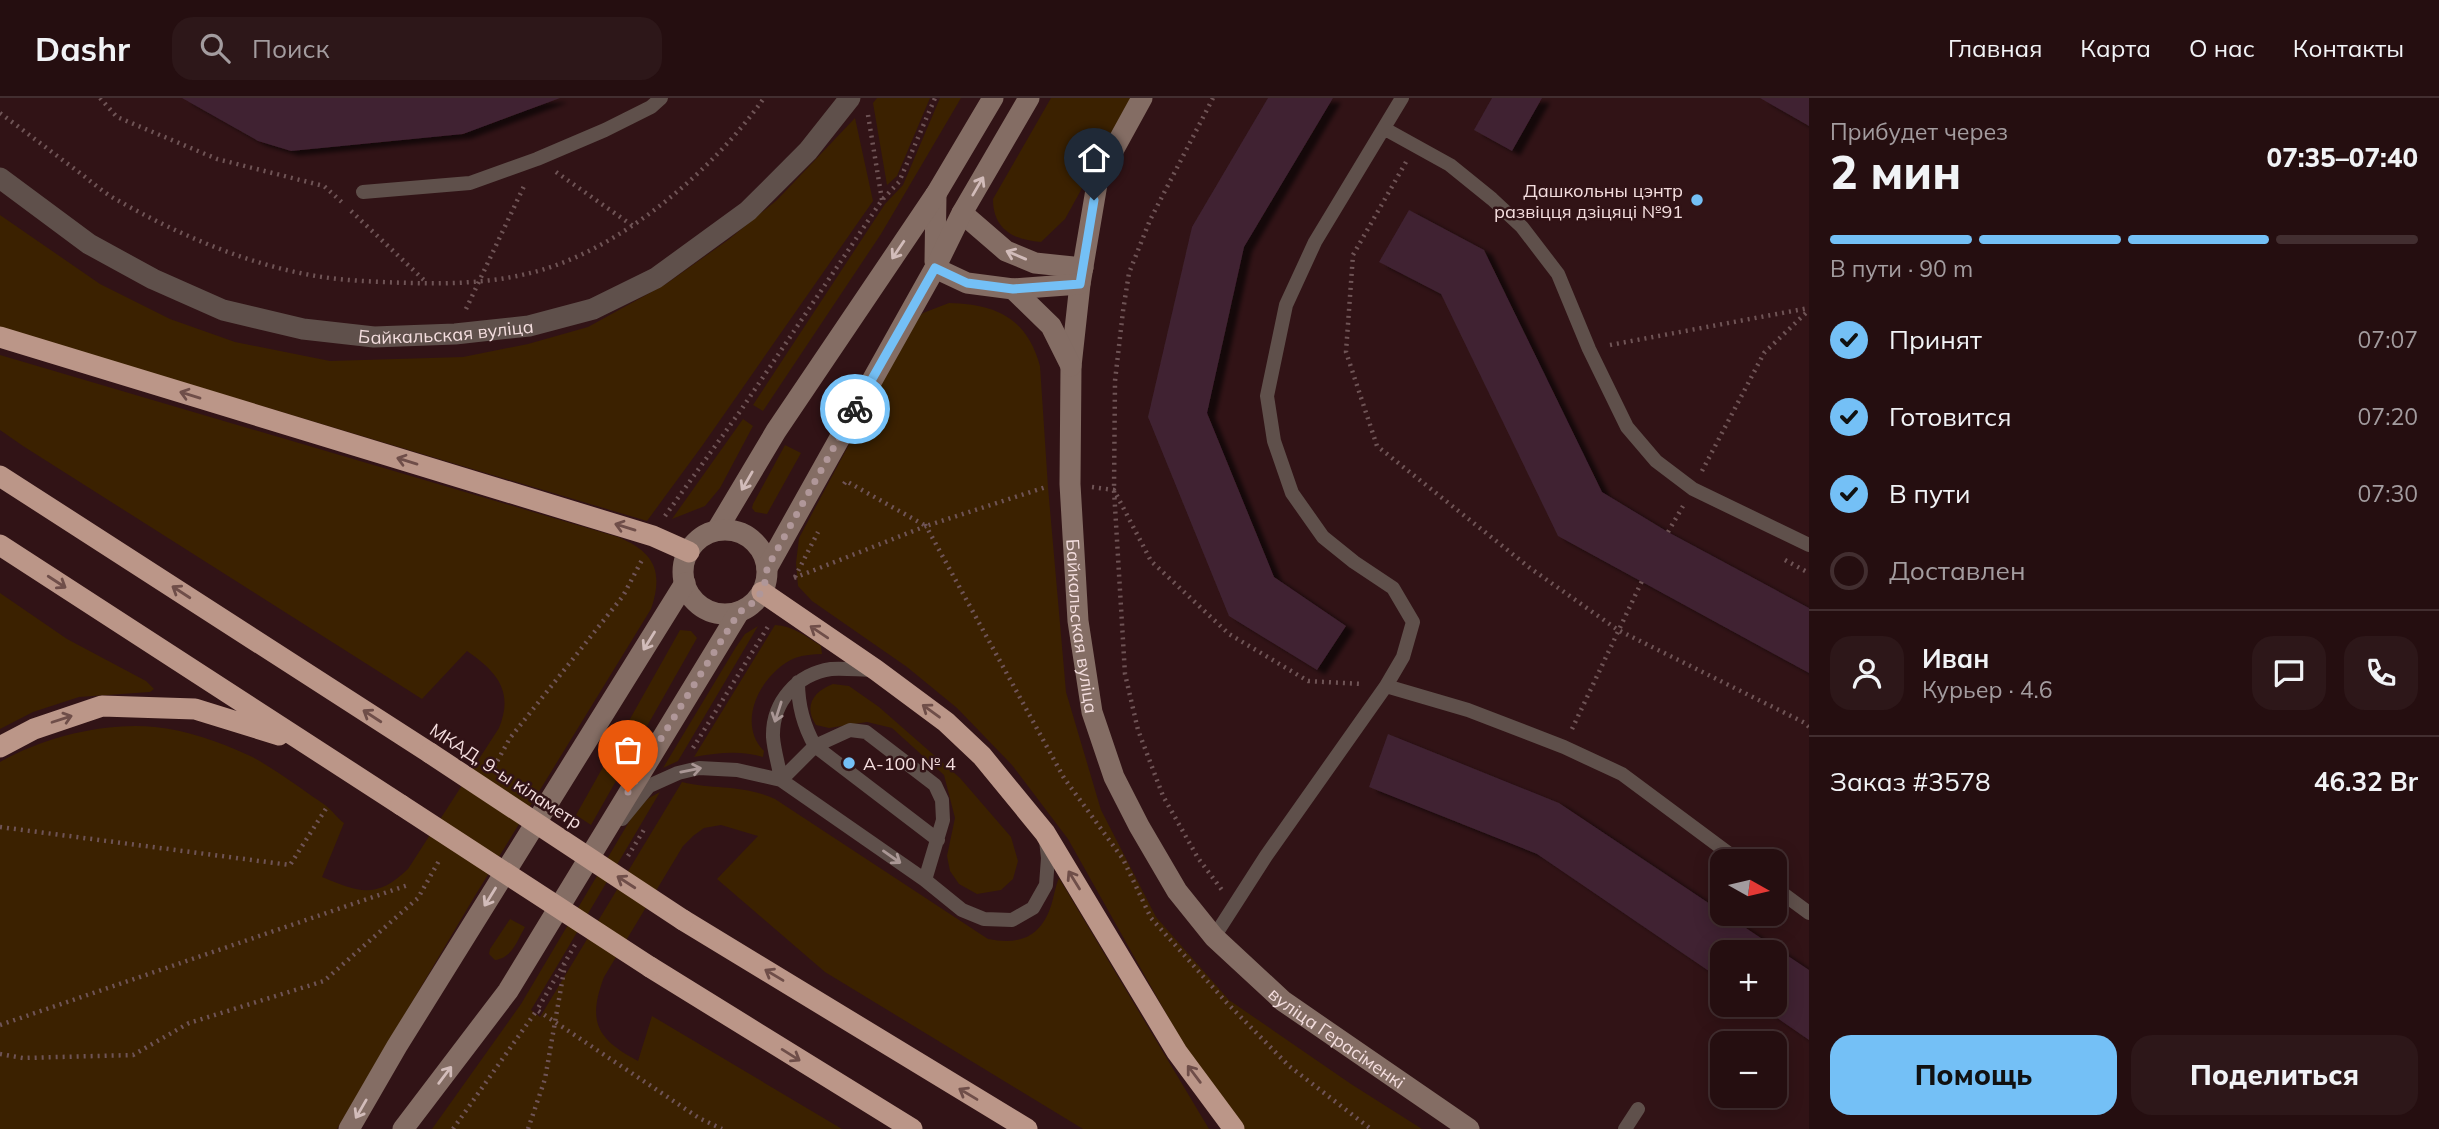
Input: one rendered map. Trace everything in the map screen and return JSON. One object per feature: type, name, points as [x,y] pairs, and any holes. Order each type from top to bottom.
[{"type":"highway","points":[[0,337],[653,536],[689,552]]},
{"type":"highway","name":"МКАД, 9-ы кіламетр","points":[[0,476],[430,753],[683,920],[1027,1129]]},
{"type":"highway","points":[[0,545],[650,967],[912,1129]]},
{"type":"highway","points":[[762,592],[946,722],[982,756],[1045,833],[1177,1052],[1234,1129]]},
{"type":"highway","points":[[0,747],[34,729],[102,706],[155,706],[195,709],[245,723],[314,748]]},
{"type":"main road","points":[[717,530],[776,431],[936,194],[993,98]]},
{"type":"main road","points":[[767,568],[935,268],[962,213],[1029,98]]},
{"type":"main road","name":"Байкальская вуліца","points":[[1142,98],[1098,178],[1082,276],[1071,366],[1070,484],[1078,621],[1092,712],[1114,776],[1177,891],[1214,937]]},
{"type":"main road","points":[[935,268],[936,194]]},
{"type":"main road","points":[[962,213],[1006,251],[1035,263],[1082,276]]},
{"type":"main road","points":[[935,268],[967,283],[1013,289],[1082,276]]},
{"type":"main road","points":[[1013,289],[1051,326],[1071,366]]},
{"type":"main road","points":[[717,530],[744,534],[756,543],[764,555],[767,568],[762,592],[748,607],[739,612],[712,612],[691,596],[685,583],[683,572],[689,552],[706,534],[717,530]]},
{"type":"main road","points":[[349,1129],[397,1046],[685,583]]},
{"type":"main road","points":[[403,1129],[508,991],[739,612]]},
{"type":"main road","name":"вуліца Герасіменкі","points":[[1214,937],[1283,1001],[1469,1129]]},
{"type":"street","name":"Байкальская вуліца","points":[[0,178],[89,244],[153,279],[223,310],[303,328],[374,337],[455,334],[529,326],[593,309],[656,278],[748,211],[808,151],[850,98]]},
{"type":"lane","points":[[363,192],[470,183],[537,159],[605,130],[651,107],[661,98]]},
{"type":"lane","points":[[1214,937],[1234,903],[1386,686],[1403,657],[1413,622],[1393,588],[1323,537],[1292,493],[1274,441],[1267,396],[1286,306],[1315,242],[1402,98]]},
{"type":"lane","points":[[1385,129],[1450,165],[1522,227],[1558,274],[1589,349],[1627,427],[1656,461],[1693,489],[1809,545]]},
{"type":"lane","points":[[781,780],[773,738],[776,714],[783,698],[798,682],[813,673],[832,669],[876,670]]},
{"type":"lane","points":[[798,682],[801,714],[815,746],[938,840]]},
{"type":"lane","points":[[1386,686],[1468,710],[1564,747],[1622,774],[1723,849]]},
{"type":"lane","points":[[781,780],[815,746],[850,730],[866,732],[935,785],[942,800],[943,820],[925,880]]},
{"type":"lane","points":[[586,860],[649,786],[678,773],[699,768],[737,770],[781,780],[925,880],[961,910],[984,919],[1012,920],[1032,908],[1046,885],[1048,858],[1045,833]]},
{"type":"lane","points":[[1787,897],[1809,913]]},
{"type":"lane","points":[[1625,1129],[1637,1109]]},
{"type":"path","points":[[100,98],[117,117],[217,159],[324,186],[427,283]]},
{"type":"path","points":[[0,113],[116,200],[220,248],[278,268],[316,276],[427,283],[477,282],[527,274],[569,260],[633,226],[691,181],[764,98]]},
{"type":"path","points":[[491,772],[510,738],[623,596],[653,536],[882,201],[899,182],[935,98]]},
{"type":"path","points":[[1213,98],[1150,220],[1129,273],[1115,382],[1114,490],[1124,663],[1138,730],[1169,807],[1198,858],[1215,883],[1234,903]]},
{"type":"path","points":[[867,113],[882,201]]},
{"type":"path","points":[[1415,146],[1353,255],[1346,352],[1377,446],[1530,568],[1618,630],[1808,725]]},
{"type":"path","points":[[455,334],[477,282],[537,159],[633,226]]},
{"type":"path","points":[[1589,349],[1809,309]]},
{"type":"path","points":[[1668,532],[1764,353],[1809,309]]},
{"type":"path","points":[[846,481],[926,526]]},
{"type":"path","points":[[794,578],[926,526],[1048,487]]},
{"type":"path","points":[[1114,490],[1151,561],[1228,635],[1308,681],[1386,686]]},
{"type":"path","points":[[1564,747],[1642,581]]},
{"type":"path","points":[[0,827],[290,865],[327,807]]},
{"type":"path","points":[[0,1055],[23,1058],[132,1055],[188,1024],[324,981],[418,898],[444,852]]},
{"type":"path","points":[[0,1025],[408,885]]},
{"type":"path","points":[[528,1129],[545,1079],[566,960]]},
{"type":"path","points":[[453,1129],[537,1010]]},
{"type":"shaded area","points":[[877,98],[930,98],[897,176],[887,185],[873,103]]},
{"type":"shaded area","points":[[940,98],[961,98],[881,234],[763,411],[753,405],[885,204],[903,185]]},
{"type":"shaded area","points":[[1051,98],[1132,98],[1065,219],[1041,242],[1031,241],[1006,231],[997,218],[993,199]]},
{"type":"shaded area","points":[[855,118],[873,201],[647,521],[0,328],[0,215],[100,284],[170,319],[235,342],[330,361],[463,357],[528,344],[588,327],[666,284],[728,240],[777,200]]},
{"type":"shaded area","points":[[949,303],[981,307],[1007,317],[1027,336],[1040,366],[1066,692],[1101,810],[1156,917],[1229,1000],[1422,1129],[1239,1129],[1190,1056],[1068,839],[1012,765],[957,708],[907,667],[812,601],[798,586],[796,563],[799,538],[915,321],[923,313]]},
{"type":"shaded area","points":[[0,355],[618,537],[640,549],[653,564],[656,584],[651,609],[473,899],[337,1129],[0,1129],[0,762],[55,739],[116,727],[155,727],[214,741],[266,765],[325,805],[344,823],[322,877],[357,889],[376,889],[397,879],[408,869],[499,728],[505,703],[500,684],[487,667],[467,651],[422,699],[23,446],[0,430]]},
{"type":"shaded area","points":[[743,419],[753,426],[720,488],[705,506],[672,519]]},
{"type":"shaded area","points":[[785,445],[801,453],[767,514],[755,512],[753,504]]},
{"type":"shaded area","points":[[0,593],[67,639],[146,681],[154,689],[150,692],[79,697],[33,712],[0,729]]},
{"type":"shaded area","points":[[775,625],[794,629],[805,635],[821,646],[822,654],[795,658],[772,674],[763,686],[752,713],[752,726],[764,751],[763,757],[720,753],[694,757]]},
{"type":"shaded area","points":[[758,626],[678,761],[663,768],[736,647],[745,634]]},
{"type":"shaded area","points":[[680,630],[691,631],[697,638],[591,825],[576,815]]},
{"type":"shaded area","points":[[833,684],[849,686],[879,707],[960,778],[1011,837],[1018,861],[1013,879],[1001,890],[977,894],[959,884],[950,871],[947,856],[955,818],[944,775],[892,728],[867,722],[829,728],[816,725],[810,712],[812,700],[820,691]]},
{"type":"shaded area","points":[[682,782],[751,791],[775,799],[988,939],[1019,940],[1041,926],[1051,906],[1059,878],[1209,1129],[1083,1129],[825,972],[717,879],[758,836],[721,825],[704,828],[683,846],[604,977],[596,1006],[599,1028],[613,1045],[638,1061],[652,1016],[842,1129],[432,1129],[521,1004],[636,810],[660,792],[531,1010],[540,1017]]},
{"type":"shaded area","points":[[510,919],[525,927],[510,952],[495,960],[489,954],[490,949]]},
{"type":"building","points":[[182,98],[560,98],[463,134],[291,151],[258,141]]},
{"type":"building","points":[[1268,98],[1333,98],[1244,247],[1207,413],[1274,577],[1346,626],[1317,670],[1229,616],[1148,417],[1192,227]]},
{"type":"building","points":[[1492,98],[1542,98],[1512,151],[1474,130]]},
{"type":"building","points":[[1760,98],[1809,98],[1809,126]]},
{"type":"building","points":[[1409,210],[1484,250],[1602,492],[1668,532],[1809,608],[1809,673],[1558,536],[1441,294],[1379,262]]},
{"type":"building","points":[[1388,734],[1559,803],[1710,904],[1710,926],[1743,926],[1764,940],[1710,940],[1710,972],[1537,854],[1369,787]]},
{"type":"building","points":[[1787,955],[1809,970],[1809,1040],[1776,1017],[1787,1017]]},
{"type":"way so far","points":[[628,792],[739,612],[748,607],[762,592],[767,568],[855,409]]},
{"type":"place","name":"Дашкольны цэнтр развіцця дзіцяці №91","points":[[1697,200]]},
{"type":"place","name":"А-100 № 4","points":[[849,763]]},
{"type":"route","points":[[855,409],[935,268],[967,283],[1013,289],[1080,284],[1094,200]]}]
